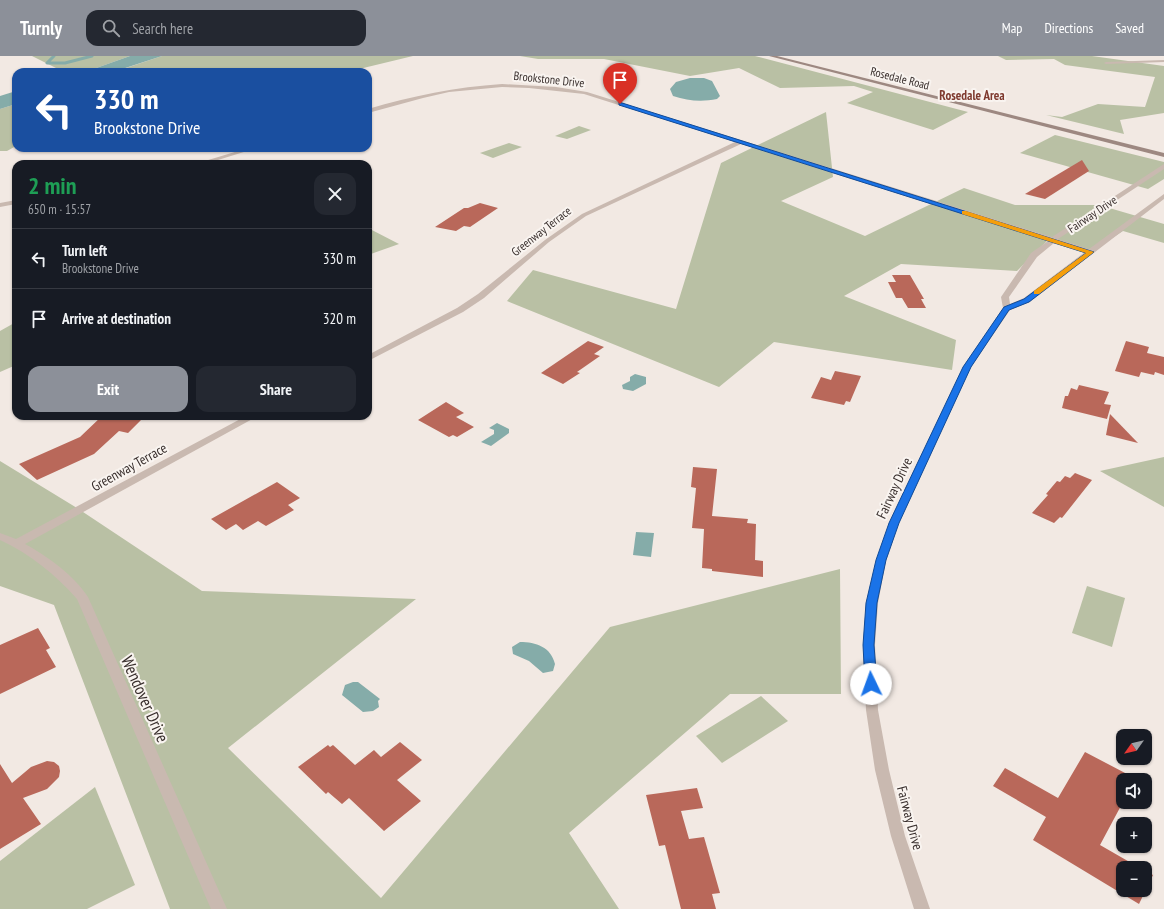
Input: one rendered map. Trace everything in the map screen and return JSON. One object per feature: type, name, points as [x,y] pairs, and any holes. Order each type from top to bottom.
[{"type":"street","name":"Rosedale Road","points":[[771,56],[1164,155]]},
{"type":"street","points":[[1106,63],[1164,61]]},
{"type":"street","name":"Brookstone Drive","points":[[372,110],[411,97],[449,90],[496,86],[535,86],[569,90],[599,97],[1091,252]]},
{"type":"street","name":"Greenway Terrace","points":[[372,356],[460,310],[481,296],[547,241],[584,215],[740,142]]},
{"type":"street","points":[[212,160],[240,152]]},
{"type":"street","name":"Fairway Drive","points":[[1007,308],[1005,297],[1020,273],[1034,255],[1053,240],[1164,166]]},
{"type":"street","name":"Fairway Drive","points":[[922,909],[898,836],[882,770],[872,710],[869,645],[872,603],[881,560],[894,523],[967,367],[1007,308],[1027,300],[1164,196]]},
{"type":"street","points":[[0,205],[12,203]]},
{"type":"street","name":"Greenway Terrace","points":[[18,543],[246,420]]},
{"type":"street","name":"Wendover Drive","points":[[0,536],[18,543],[40,557],[65,577],[82,597],[219,909]]},
{"type":"green space","points":[[32,56],[130,56],[96,68],[56,68]]},
{"type":"green space","points":[[162,56],[413,56],[363,68],[126,68]]},
{"type":"green space","points":[[520,56],[755,56],[968,112],[933,130],[847,103],[873,92],[854,86],[780,88],[739,68],[690,76],[604,59],[538,59]]},
{"type":"green space","points":[[998,56],[1092,56],[1164,66],[1164,113],[1120,120],[1124,134],[1046,115],[1062,117],[1098,104],[1145,107],[1155,77],[1065,65],[1054,59],[1006,60]]},
{"type":"green space","points":[[12,105],[12,148],[7,151],[0,151],[0,109]]},
{"type":"green space","points":[[826,112],[833,177],[781,201],[865,236],[964,188],[1015,205],[1099,205],[1164,224],[1164,243],[1123,231],[1088,254],[1047,241],[1017,271],[901,264],[844,296],[956,340],[952,370],[774,342],[719,387],[507,301],[533,270],[676,309],[721,163]]},
{"type":"green space","points":[[579,126],[591,130],[567,139],[555,136]]},
{"type":"green space","points":[[1055,135],[1164,162],[1164,179],[1148,189],[1020,153]]},
{"type":"green space","points":[[509,143],[522,147],[493,158],[480,153]]},
{"type":"green space","points":[[372,230],[399,244],[372,254]]},
{"type":"green space","points":[[12,324],[12,367],[0,372],[0,331]]},
{"type":"green space","points":[[1164,457],[1164,507],[1100,471]]},
{"type":"green space","points":[[0,461],[77,508],[202,591],[416,599],[228,748],[381,898],[610,627],[840,569],[841,694],[730,694],[569,833],[619,909],[170,909],[54,605],[0,586]]},
{"type":"green space","points":[[1087,586],[1125,598],[1112,647],[1072,633]]},
{"type":"green space","points":[[761,696],[788,721],[722,763],[696,736]]},
{"type":"green space","points":[[95,787],[135,885],[87,909],[0,909],[0,861]]},
{"type":"water","points":[[130,56],[162,56],[125,68],[96,68]]},
{"type":"water","points":[[690,78],[704,78],[712,81],[720,96],[717,99],[700,101],[673,96],[670,89],[676,82]]},
{"type":"water","points":[[12,92],[12,105],[0,109],[0,96]]},
{"type":"water","points":[[635,374],[646,377],[646,384],[633,391],[623,389],[622,385],[630,381],[630,377]]},
{"type":"water","points":[[497,423],[509,429],[509,433],[491,446],[481,442],[494,434],[494,430],[489,428]]},
{"type":"water","points":[[636,532],[654,533],[651,557],[633,555]]},
{"type":"water","points":[[520,642],[537,644],[550,653],[555,664],[553,671],[543,673],[529,661],[513,654],[512,647]]},
{"type":"water","points":[[358,682],[380,699],[378,701],[379,707],[373,711],[363,712],[342,695],[345,685]]},
{"type":"building","points":[[1082,160],[1089,171],[1045,199],[1025,194]]},
{"type":"building","points":[[480,203],[498,208],[470,227],[464,226],[456,231],[435,227],[464,208]]},
{"type":"building","points":[[892,275],[910,275],[924,299],[921,299],[926,308],[908,308],[902,298],[896,298],[888,282],[896,282]]},
{"type":"building","points":[[588,341],[604,347],[594,354],[600,356],[577,372],[580,373],[563,384],[541,373]]},
{"type":"building","points":[[1126,341],[1149,347],[1147,353],[1164,357],[1164,375],[1155,372],[1154,375],[1141,372],[1139,377],[1115,371]]},
{"type":"building","points":[[835,371],[861,376],[850,402],[846,401],[844,405],[811,398],[821,377],[831,380]]},
{"type":"building","points":[[1079,385],[1109,392],[1104,404],[1111,405],[1107,419],[1062,408],[1065,396],[1068,396],[1071,388],[1077,390]]},
{"type":"building","points":[[446,402],[464,413],[456,417],[474,427],[457,437],[453,435],[449,437],[418,420]]},
{"type":"building","points":[[1110,414],[1138,443],[1106,435]]},
{"type":"building","points":[[98,420],[141,420],[128,433],[119,431],[94,454],[37,480],[19,464],[80,437]]},
{"type":"building","points":[[693,467],[717,469],[712,516],[748,519],[747,523],[756,524],[755,560],[763,561],[763,577],[712,571],[712,569],[702,568],[704,529],[692,528],[696,488],[691,487]]},
{"type":"building","points":[[1075,473],[1092,480],[1062,518],[1060,517],[1054,523],[1032,513],[1048,495],[1046,494],[1057,481],[1060,482],[1065,476],[1070,478]]},
{"type":"building","points":[[277,482],[300,498],[288,505],[294,510],[266,526],[258,521],[243,530],[236,524],[226,530],[211,519]]},
{"type":"building","points":[[38,628],[50,648],[46,650],[56,667],[0,694],[0,645]]},
{"type":"building","points":[[400,742],[422,760],[397,780],[421,801],[384,831],[349,798],[342,804],[328,792],[326,794],[298,767],[328,745],[330,747],[333,745],[355,765],[374,750],[381,757]]},
{"type":"building","points":[[1085,752],[1125,773],[1116,773],[1116,809],[1119,809],[1100,845],[1128,861],[1116,861],[1116,890],[1033,840],[1046,817],[993,786],[1005,768],[1058,798]]},
{"type":"building","points":[[47,761],[54,762],[59,766],[59,777],[47,789],[23,798],[41,824],[0,849],[0,764],[12,783],[31,767]]},
{"type":"building","points":[[697,788],[703,808],[681,811],[689,839],[704,837],[720,893],[712,894],[716,909],[681,909],[665,845],[659,846],[646,795]]},
{"type":"building","points":[[1127,897],[1142,897],[1139,904]]},
{"type":"waterway","points":[[54,56],[47,63],[65,63],[92,56]]},
{"type":"slow traffic","points":[[964,212],[1091,252],[1036,293]]},
{"type":"district","name":"Rosedale Area","points":[[972,95]]},
{"type":"route","points":[[620,104],[1091,252],[1027,300],[1007,308],[967,367],[908,496],[894,523],[881,560],[872,603],[869,645],[871,684]]}]
